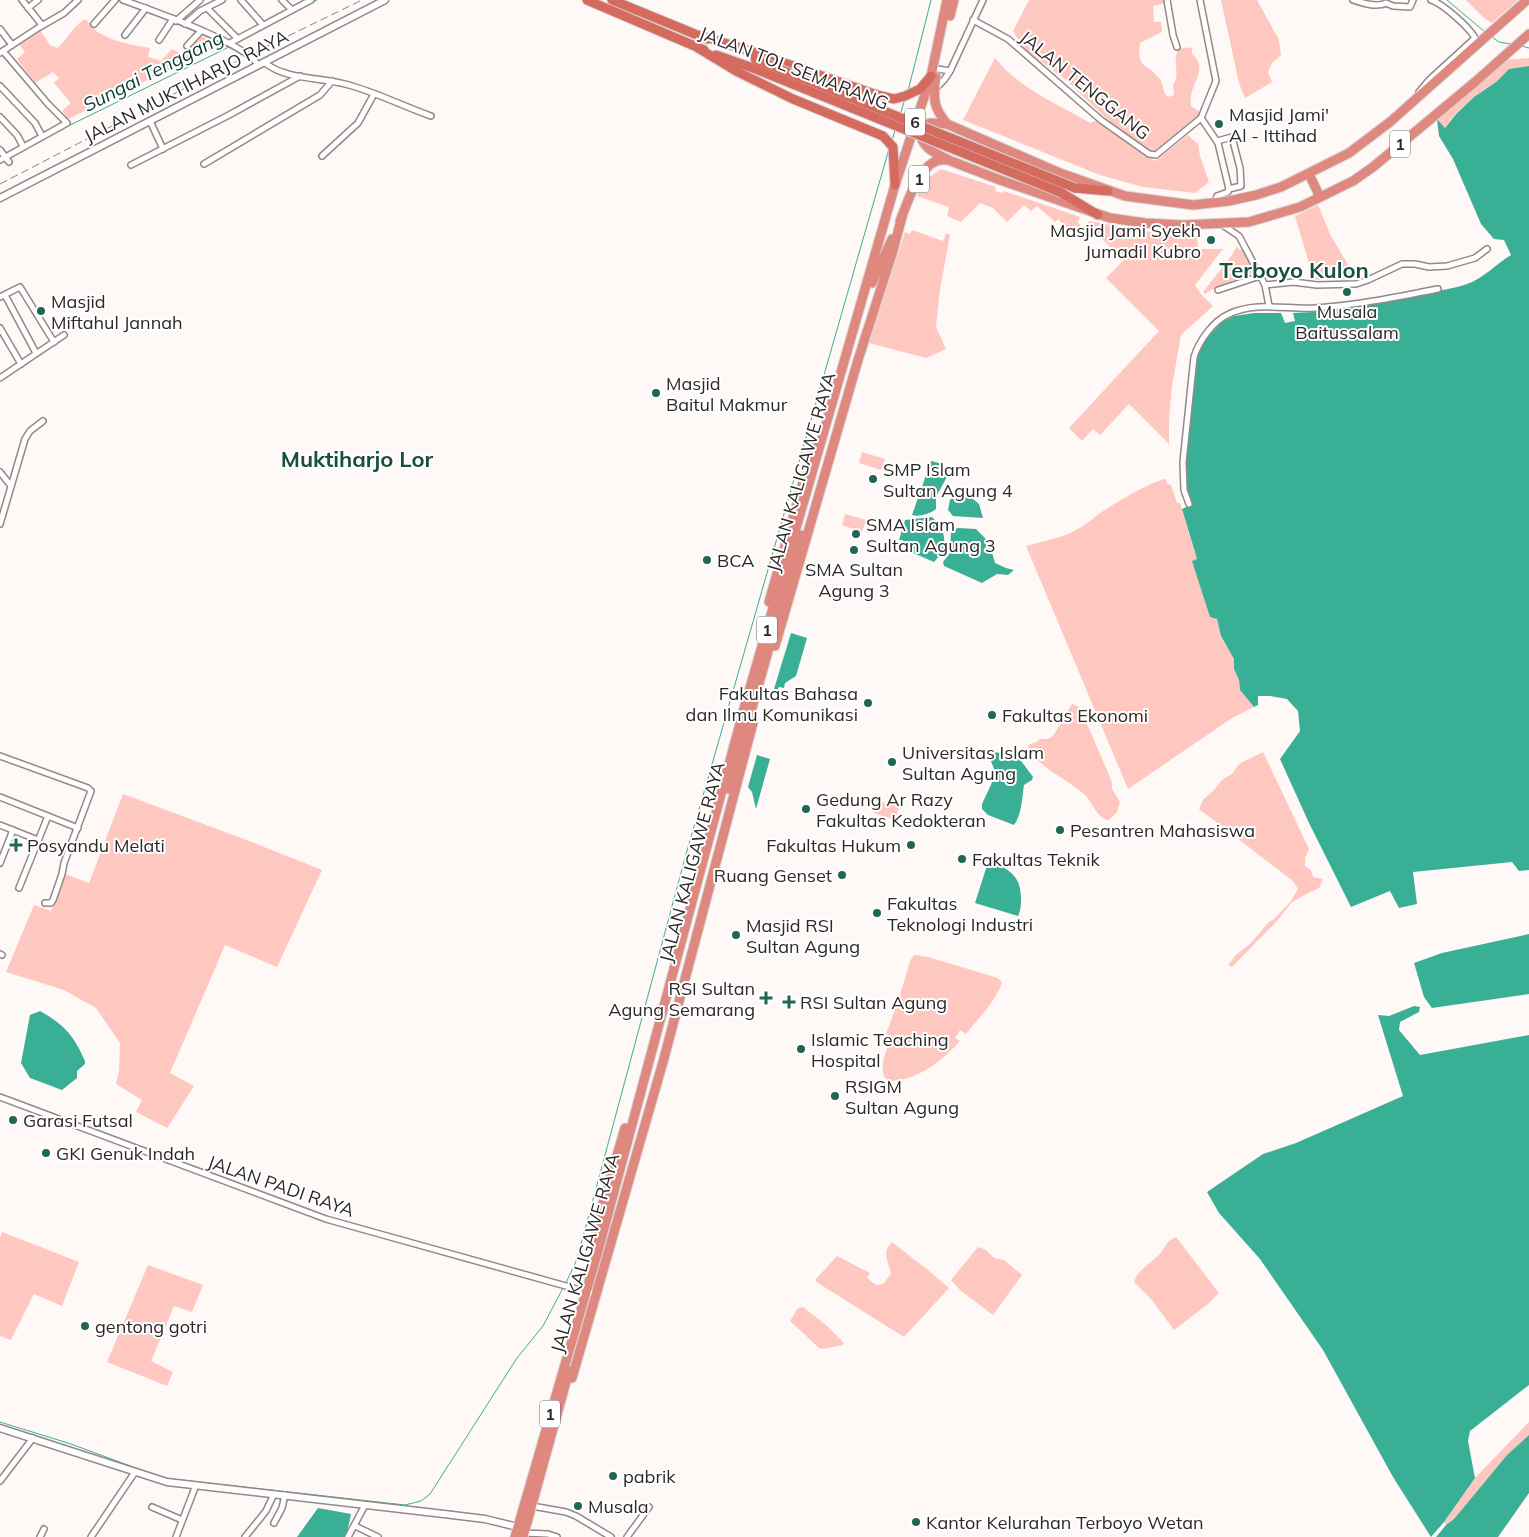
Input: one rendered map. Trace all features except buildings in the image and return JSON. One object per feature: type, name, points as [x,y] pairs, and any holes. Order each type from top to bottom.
[{"type":"highway","name":"JALAN TOL SEMARANG","points":[[587,0],[698,48],[754,63],[936,130],[1075,188],[1108,191]]},
{"type":"highway","name":"JALAN TOL SEMARANG","points":[[612,0],[702,36],[754,63],[1062,193],[1098,215]]},
{"type":"highway","points":[[947,0],[934,90],[934,104],[947,124]]},
{"type":"highway","points":[[872,283],[901,183],[920,128],[954,0]]},
{"type":"highway","name":"1","points":[[899,155],[920,128],[930,123],[947,124],[1060,173],[1125,196],[1193,205],[1214,204],[1256,195],[1309,174],[1349,153],[1373,137],[1527,0]]},
{"type":"highway","name":"1","points":[[872,283],[921,176],[928,165],[939,160],[952,161],[1098,215],[1160,224],[1240,223],[1285,212],[1352,181],[1373,167],[1529,34]]},
{"type":"highway","points":[[702,36],[894,99],[920,89],[935,74]]},
{"type":"highway","points":[[698,48],[736,71],[793,99],[885,138],[899,155],[935,74]]},
{"type":"highway","points":[[921,104],[920,139],[923,145],[932,152],[952,161]]},
{"type":"highway","name":"JALAN KALIGAWE RAYA","points":[[522,1532],[532,1506],[588,1292],[656,1060],[891,198],[899,155]]},
{"type":"highway","points":[[1309,174],[1320,197]]},
{"type":"highway","points":[[598,1251],[596,1229],[602,1206],[644,1062],[769,599],[880,222],[891,198]]},
{"type":"highway","points":[[555,1423],[567,1393],[641,1144],[706,872],[750,710],[902,217]]},
{"type":"highway","name":"JALAN KALIGAWE RAYA","points":[[750,710],[872,283]]},
{"type":"highway","name":"JALAN KALIGAWE RAYA","points":[[598,1251],[706,872]]},
{"type":"highway","name":"1","points":[[515,1537],[522,1532],[598,1251]]},
{"type":"street","points":[[22,0],[42,25]]},
{"type":"street","points":[[28,8],[38,0]]},
{"type":"street","points":[[0,150],[5,159],[24,146],[67,123],[2,52],[42,25],[64,14],[78,0]]},
{"type":"street","points":[[94,24],[115,0]]},
{"type":"street","points":[[123,0],[230,43],[261,64],[276,70],[346,84],[431,116]]},
{"type":"street","points":[[159,40],[175,20],[200,0]]},
{"type":"street","points":[[185,24],[200,11],[222,0]]},
{"type":"street","points":[[241,0],[264,25]]},
{"type":"street","points":[[282,0],[292,10]]},
{"type":"street","points":[[230,43],[311,0]]},
{"type":"street","name":"JALAN MUKTIHARJO RAYA","points":[[0,198],[385,0]]},
{"type":"street","points":[[934,90],[950,71],[983,0]]},
{"type":"street","points":[[1167,0],[1177,47]]},
{"type":"street","points":[[1200,0],[1216,81],[1201,118],[1217,141],[1229,189]]},
{"type":"street","points":[[1352,0],[1363,4],[1382,5],[1386,3],[1393,6],[1410,7],[1413,0]]},
{"type":"street","points":[[1420,95],[1420,90],[1429,80],[1475,38],[1455,17],[1436,1],[1431,0]]},
{"type":"street","points":[[125,35],[146,8]]},
{"type":"street","points":[[206,8],[237,38]]},
{"type":"street","name":"JALAN TENGGANG","points":[[973,20],[1008,39],[1101,120],[1148,154],[1156,155],[1201,118]]},
{"type":"street","points":[[0,29],[12,45]]},
{"type":"street","points":[[187,46],[201,31]]},
{"type":"street","points":[[935,74],[950,71]]},
{"type":"street","points":[[131,165],[300,76]]},
{"type":"street","points":[[204,164],[320,95],[332,81]]},
{"type":"street","points":[[0,86],[35,123],[42,136]]},
{"type":"street","points":[[322,156],[358,123],[374,94]]},
{"type":"street","points":[[0,117],[24,146]]},
{"type":"street","points":[[150,121],[163,148]]},
{"type":"street","points":[[1214,204],[1216,196],[1228,192],[1229,189],[1241,186],[1236,150],[1232,137],[1217,141]]},
{"type":"street","points":[[1239,236],[1240,223]]},
{"type":"street","points":[[1221,224],[1239,236],[1265,286],[1269,306]]},
{"type":"street","points":[[1265,286],[1293,282],[1317,285],[1356,284],[1402,264],[1438,267],[1474,258],[1488,249]]},
{"type":"street","points":[[1218,290],[1260,276]]},
{"type":"street","points":[[36,353],[2,296],[20,287],[54,342]]},
{"type":"street","points":[[1190,504],[1184,490],[1183,456],[1194,357],[1199,343],[1221,318],[1236,311],[1269,306],[1295,309],[1334,307],[1438,289]]},
{"type":"street","points":[[0,328],[21,364]]},
{"type":"street","points":[[0,370],[2,377],[64,335]]},
{"type":"street","points":[[0,524],[25,439],[30,431],[43,421]]},
{"type":"street","points":[[0,472],[11,486]]},
{"type":"street","points":[[0,756],[88,788],[91,791],[91,796],[64,863],[53,900],[51,903],[45,903]]},
{"type":"street","points":[[0,797],[78,828]]},
{"type":"street","points":[[19,888],[48,816]]},
{"type":"street","points":[[0,824],[38,840]]},
{"type":"street","points":[[0,863],[13,830]]},
{"type":"street","name":"JALAN PADI RAYA","points":[[0,1097],[316,1216],[588,1292]]},
{"type":"street","points":[[0,1428],[167,1482],[477,1518],[522,1532],[548,1534],[557,1537]]},
{"type":"street","points":[[0,1481],[33,1438]]},
{"type":"street","points":[[91,1537],[135,1472]]},
{"type":"street","points":[[176,1537],[196,1485]]},
{"type":"street","points":[[245,1537],[266,1511],[274,1494]]},
{"type":"street","points":[[274,1523],[282,1508],[285,1496]]},
{"type":"street","points":[[348,1537],[366,1505]]},
{"type":"street","points":[[532,1506],[566,1512],[611,1537]]},
{"type":"street","points":[[152,1507],[182,1520]]},
{"type":"street","points":[[627,1537],[649,1507]]},
{"type":"street","points":[[355,1526],[378,1537]]},
{"type":"street","points":[[40,1537],[44,1529]]},
{"type":"shaded area","points":[[1029,0],[1164,0],[1165,3],[1153,6],[1154,22],[1161,22],[1162,32],[1140,43],[1141,62],[1160,79],[1168,97],[1174,95],[1173,85],[1177,74],[1176,55],[1178,50],[1192,48],[1192,54],[1199,66],[1199,72],[1192,91],[1191,106],[1200,112],[1199,122],[1153,155],[1123,134],[1066,80],[1024,49],[1013,31]]},
{"type":"shaded area","points":[[1221,0],[1257,0],[1279,40],[1281,55],[1272,63],[1268,72],[1272,82],[1245,98],[1239,83]]},
{"type":"shaded area","points":[[1466,0],[1518,0],[1492,23],[1484,18]]},
{"type":"shaded area","points":[[85,19],[97,32],[111,39],[150,48],[148,57],[161,61],[172,49],[182,54],[201,36],[219,45],[68,119],[62,111],[71,103],[54,83],[59,78],[53,72],[35,83],[17,59],[25,52],[19,44],[40,30],[50,45],[57,48]]},
{"type":"shaded area","points":[[995,58],[1027,87],[1090,123],[1098,120],[1142,154],[1155,161],[1188,135],[1198,144],[1209,182],[1195,193],[1143,187],[1100,175],[963,120]]},
{"type":"shaded area","points":[[1529,58],[1529,66],[1509,69],[1496,82],[1474,97],[1457,112],[1445,128],[1437,119],[1504,60]]},
{"type":"shaded area","points":[[1529,66],[1529,870],[1519,871],[1512,862],[1413,872],[1417,904],[1399,908],[1390,891],[1351,907],[1309,823],[1280,759],[1300,731],[1298,711],[1287,699],[1270,696],[1258,696],[1258,705],[1254,707],[1240,690],[1239,680],[1234,669],[1234,659],[1221,636],[1217,619],[1210,617],[1192,561],[1197,559],[1182,509],[1191,505],[1184,482],[1184,460],[1192,409],[1197,355],[1207,338],[1222,322],[1234,316],[1254,313],[1281,313],[1285,323],[1295,321],[1293,313],[1326,311],[1450,289],[1479,278],[1511,255],[1504,240],[1494,239],[1481,224],[1453,159],[1439,136],[1437,119],[1445,128],[1474,97],[1496,82],[1509,69]]},
{"type":"shaded area","points":[[941,169],[996,187],[995,191],[1002,193],[1004,191],[1080,217],[1078,223],[1081,225],[1073,234],[1058,219],[1055,222],[1037,206],[1031,211],[1024,205],[1007,222],[993,208],[980,203],[961,222],[947,216],[949,207],[917,196],[925,180]]},
{"type":"shaded area","points":[[1318,205],[1330,234],[1354,275],[1353,279],[1314,280],[1295,216]]},
{"type":"shaded area","points":[[1089,221],[1161,234],[1162,236],[1197,236],[1198,249],[1223,249],[1195,285],[1213,306],[1181,335],[1172,386],[1169,444],[1129,404],[1100,435],[1093,429],[1082,441],[1069,428],[1159,331],[1106,278],[1124,260],[1087,225]]},
{"type":"shaded area","points":[[912,230],[943,241],[946,233],[950,235],[940,289],[936,327],[946,349],[926,358],[869,343],[905,232],[910,234]]},
{"type":"shaded area","points":[[1237,246],[1239,250],[1244,248],[1256,272],[1216,287],[1205,294],[1203,292]]},
{"type":"shaded area","points":[[862,452],[885,459],[881,470],[859,463]]},
{"type":"shaded area","points":[[931,461],[939,463],[948,475],[936,497],[936,509],[924,515],[912,515]]},
{"type":"shaded area","points":[[1166,479],[1167,484],[1171,485],[1177,503],[1180,503],[1197,560],[1192,561],[1217,619],[1221,636],[1234,659],[1234,669],[1239,680],[1240,690],[1254,707],[1232,718],[1128,789],[1026,546],[1072,532],[1133,493]]},
{"type":"shaded area","points":[[967,494],[979,504],[983,518],[953,516],[948,510],[950,500],[956,495]]},
{"type":"shaded area","points":[[845,514],[866,520],[862,532],[842,525]]},
{"type":"shaded area","points":[[932,517],[941,528],[944,539],[942,551],[934,562],[904,549],[905,543],[899,540],[905,520]]},
{"type":"shaded area","points":[[958,528],[976,529],[989,542],[995,563],[1014,570],[1008,575],[997,574],[982,583],[944,566],[943,562],[950,553],[951,531]]},
{"type":"shaded area","points":[[791,633],[807,638],[796,676],[785,683],[784,688],[779,687],[777,690],[774,689]]},
{"type":"shaded area","points":[[1072,704],[1081,710],[1112,782],[1112,789],[1120,802],[1117,812],[1109,820],[1099,814],[1088,798],[1079,790],[1038,761],[1028,747],[1040,739],[1048,739],[1053,736]]},
{"type":"shaded area","points":[[991,752],[1016,754],[1033,777],[1032,780],[1024,785],[1020,811],[1014,825],[988,815],[982,809],[982,804],[996,774],[989,756]]},
{"type":"shaded area","points":[[1263,752],[1309,849],[1305,858],[1305,866],[1311,870],[1313,877],[1323,879],[1319,888],[1291,903],[1277,921],[1232,967],[1228,965],[1236,955],[1251,943],[1291,901],[1298,889],[1293,881],[1199,809],[1203,800],[1222,780],[1232,774],[1239,764]]},
{"type":"shaded area","points":[[757,755],[770,759],[756,809],[752,792],[748,787]]},
{"type":"shaded area","points":[[123,794],[322,870],[277,967],[225,945],[170,1073],[194,1086],[167,1128],[136,1112],[142,1100],[116,1084],[119,1071],[120,1043],[96,1008],[64,990],[6,972],[34,905],[51,911],[65,874],[89,883]]},
{"type":"shaded area","points":[[878,801],[899,807],[895,820],[874,813]]},
{"type":"shaded area","points":[[989,859],[1011,873],[1018,882],[1021,900],[1018,916],[975,903]]},
{"type":"shaded area","points":[[1529,934],[1529,994],[1432,1008],[1424,997],[1414,963],[1442,953]]},
{"type":"shaded area","points":[[914,955],[928,957],[998,978],[1002,982],[997,995],[987,1009],[966,1034],[960,1030],[955,1038],[960,1041],[945,1056],[919,1074],[909,1078],[889,1081],[883,1072],[884,1060],[891,1036],[886,1034],[910,961]]},
{"type":"shaded area","points":[[1414,1006],[1420,1007],[1419,1012],[1400,1022],[1399,1030],[1420,1055],[1529,1035],[1529,1385],[1470,1431],[1468,1441],[1475,1478],[1431,1537],[1393,1477],[1323,1350],[1260,1259],[1219,1213],[1207,1192],[1263,1154],[1296,1143],[1403,1096],[1378,1015],[1389,1016]]},
{"type":"shaded area","points":[[40,1011],[56,1021],[68,1032],[85,1061],[85,1064],[77,1071],[77,1078],[62,1090],[30,1078],[21,1063],[30,1015]]},
{"type":"shaded area","points":[[2,1232],[79,1262],[62,1306],[34,1294],[11,1340],[0,1336],[0,1238]]},
{"type":"shaded area","points":[[1176,1237],[1219,1293],[1208,1304],[1174,1330],[1152,1300],[1134,1282],[1141,1270]]},
{"type":"shaded area","points":[[892,1242],[949,1288],[904,1337],[815,1280],[837,1256],[870,1273],[867,1278],[876,1285],[883,1284],[891,1274],[886,1254]]},
{"type":"shaded area","points":[[978,1247],[986,1250],[994,1258],[1004,1260],[1022,1275],[993,1315],[961,1291],[951,1280]]},
{"type":"shaded area","points":[[148,1265],[203,1285],[192,1312],[174,1306],[151,1361],[173,1372],[167,1386],[107,1362]]},
{"type":"shaded area","points":[[803,1307],[826,1325],[844,1343],[843,1345],[819,1348],[790,1321],[798,1308]]},
{"type":"shaded area","points":[[1529,1422],[1529,1435],[1507,1455],[1454,1519],[1446,1525],[1444,1522],[1475,1478]]},
{"type":"shaded area","points":[[1529,1435],[1529,1493],[1498,1537],[1436,1537],[1454,1519],[1507,1455]]},
{"type":"shaded area","points":[[318,1508],[351,1514],[347,1533],[344,1537],[297,1537]]},
{"type":"waterway","name":"Sungai Tenggang","points":[[235,44],[317,0]]},
{"type":"waterway","points":[[908,91],[931,0]]},
{"type":"waterway","name":"Sungai Tenggang","points":[[1447,0],[1485,32]]},
{"type":"waterway","name":"Sungai Tenggang","points":[[1492,37],[1499,42],[1511,44]]},
{"type":"waterway","name":"Sungai Tenggang","points":[[9,158],[52,134],[231,46]]},
{"type":"waterway","name":"Sungai Tenggang","points":[[1522,46],[1529,48]]},
{"type":"waterway","points":[[900,115],[905,99]]},
{"type":"waterway","points":[[892,141],[895,130]]},
{"type":"waterway","points":[[565,1285],[577,1259],[685,858],[889,149]]},
{"type":"waterway","name":"Sungai Tenggang","points":[[0,163],[6,160]]},
{"type":"waterway","points":[[164,1478],[405,1505],[421,1501],[430,1494],[517,1358],[543,1326],[563,1288]]},
{"type":"waterway","points":[[0,1422],[71,1444],[160,1477]]},
{"type":"railway","points":[[0,184],[249,55],[362,0]]},
{"type":"place","name":"Masjid Jami' Al - Ittihad","points":[[1219,124]]},
{"type":"place","name":"Masjid Jami Syekh Jumadil Kubro","points":[[1211,240]]},
{"type":"place","name":"Musala Baitussalam","points":[[1347,292]]},
{"type":"place","name":"Masjid Miftahul Jannah","points":[[41,311]]},
{"type":"place","name":"Masjid Baitul Makmur","points":[[656,393]]},
{"type":"place","name":"SMP Islam Sultan Agung 4","points":[[873,479]]},
{"type":"place","name":"SMA Islam Sultan Agung 3","points":[[856,534]]},
{"type":"place","name":"SMA Sultan Agung 3","points":[[854,550]]},
{"type":"place","name":"BCA","points":[[707,560]]},
{"type":"place","name":"Fakultas Bahasa dan Ilmu Komunikasi","points":[[868,703]]},
{"type":"place","name":"Fakultas Ekonomi","points":[[992,715]]},
{"type":"place","name":"Universitas Islam Sultan Agung","points":[[892,762]]},
{"type":"place","name":"Gedung Ar Razy Fakultas Kedokteran","points":[[806,809]]},
{"type":"place","name":"Pesantren Mahasiswa","points":[[1060,830]]},
{"type":"place","name":"Posyandu Melati","points":[[16,845]]},
{"type":"place","name":"Fakultas Hukum","points":[[911,845]]},
{"type":"place","name":"Fakultas Teknik","points":[[962,859]]},
{"type":"place","name":"Ruang Genset","points":[[842,875]]},
{"type":"place","name":"Fakultas Teknologi Industri","points":[[877,913]]},
{"type":"place","name":"Masjid RSI Sultan Agung","points":[[736,935]]},
{"type":"place","name":"RSI Sultan Agung Semarang","points":[[766,998]]},
{"type":"place","name":"RSI Sultan Agung","points":[[789,1002]]},
{"type":"place","name":"Islamic Teaching Hospital","points":[[801,1049]]},
{"type":"place","name":"RSIGM Sultan Agung","points":[[835,1096]]},
{"type":"place","name":"Garasi Futsal","points":[[13,1120]]},
{"type":"place","name":"GKI Genuk Indah","points":[[46,1153]]},
{"type":"place","name":"gentong gotri","points":[[85,1326]]},
{"type":"place","name":"pabrik","points":[[613,1476]]},
{"type":"place","name":"Musala","points":[[578,1506]]},
{"type":"place","name":"Kantor Kelurahan Terboyo Wetan","points":[[916,1522]]},
{"type":"district","name":"Terboyo Kulon","points":[[1294,270]]},
{"type":"district","name":"Muktiharjo Lor","points":[[357,459]]}]
